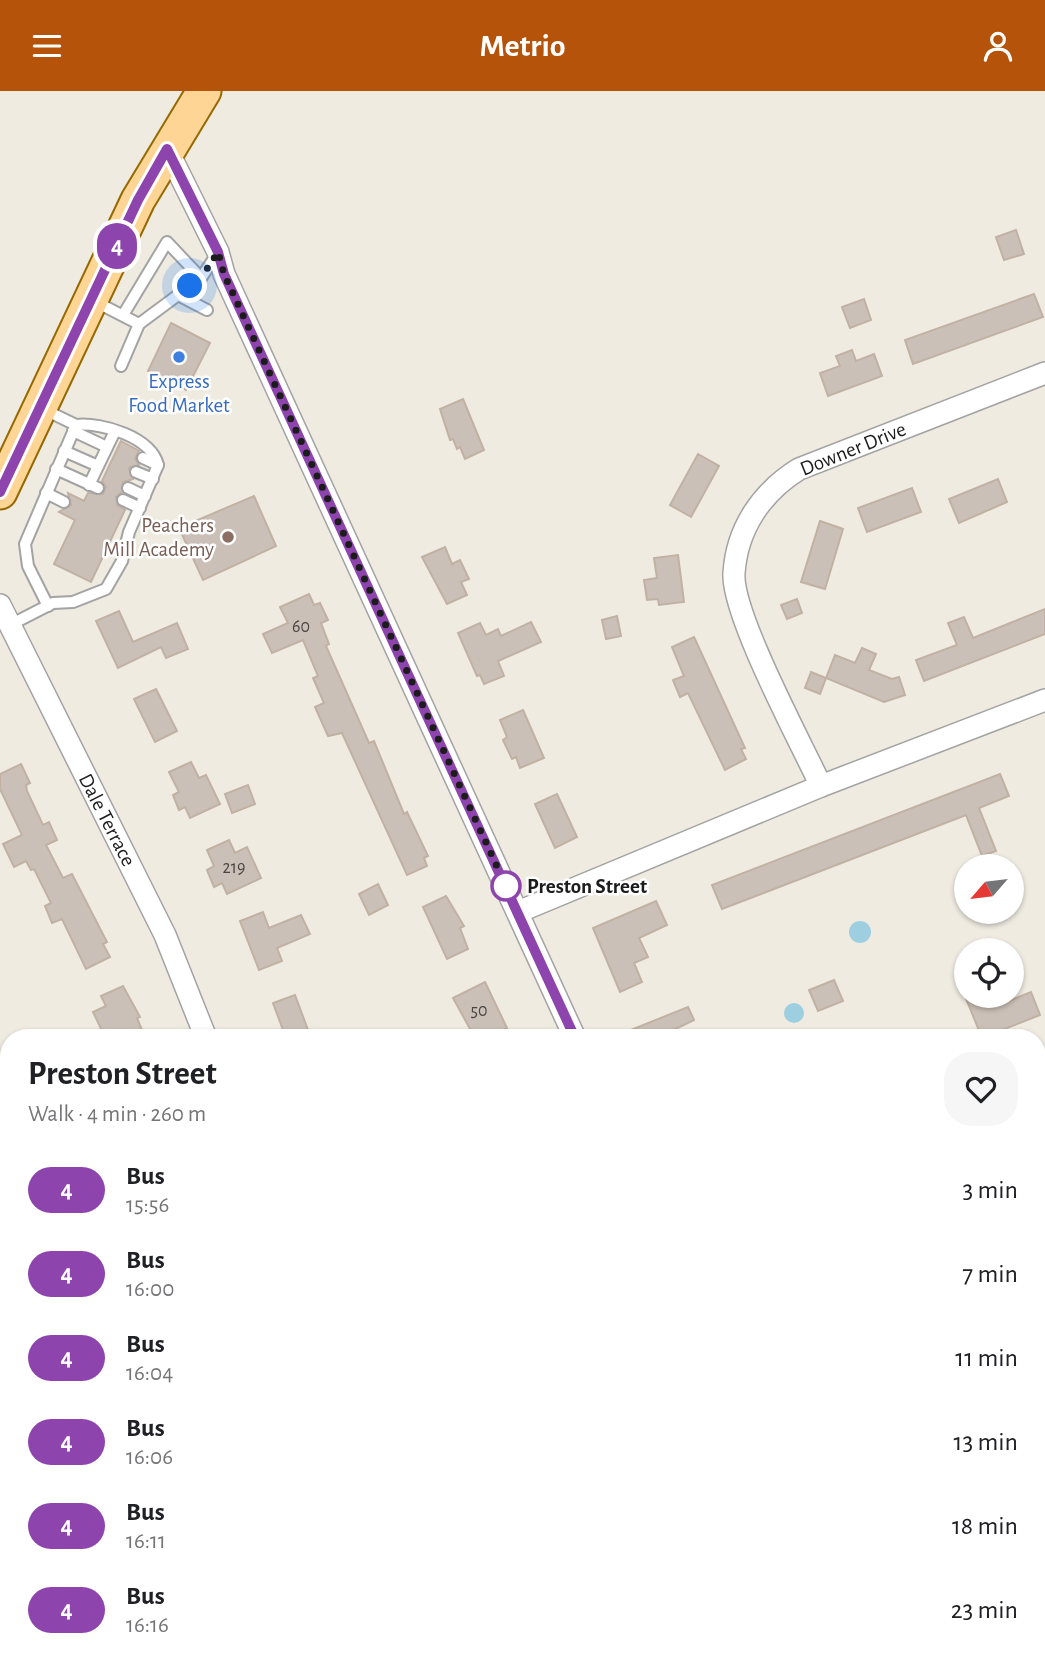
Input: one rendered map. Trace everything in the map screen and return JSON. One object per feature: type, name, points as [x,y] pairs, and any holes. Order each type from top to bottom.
[{"type":"main road","points":[[0,492],[138,200],[204,91]]},
{"type":"street","points":[[167,149],[218,252],[224,274],[571,1029]]},
{"type":"street","name":"Downer Drive","points":[[821,786],[747,627],[733,576],[742,533],[767,493],[799,469],[1045,373]]},
{"type":"street","name":"Dale Terrace","points":[[0,605],[165,935],[202,1029]]},
{"type":"street","points":[[518,912],[821,786],[1045,700]]},
{"type":"lane","points":[[123,315],[167,242],[201,278]]},
{"type":"lane","points":[[121,366],[139,324],[201,278],[218,252]]},
{"type":"lane","points":[[178,295],[207,310]]},
{"type":"lane","points":[[92,299],[139,324]]},
{"type":"lane","points":[[41,408],[75,428],[107,455]]},
{"type":"lane","points":[[48,606],[25,555],[29,531],[46,493],[56,469],[64,451],[75,428],[92,423],[107,455],[94,487],[56,469]]},
{"type":"lane","points":[[10,625],[48,606],[73,602],[106,589],[122,561],[129,532],[158,465],[152,449],[107,455],[64,451]]},
{"type":"lane","points":[[143,458],[158,465]]},
{"type":"lane","points":[[136,472],[153,479]]},
{"type":"lane","points":[[128,488],[145,496]]},
{"type":"lane","points":[[46,493],[64,502]]},
{"type":"lane","points":[[123,500],[140,508]]},
{"type":"lane","points":[[117,527],[129,532]]},
{"type":"water","points":[[860,921],[868,924],[871,932],[868,940],[860,943],[852,940],[849,932],[852,924]]},
{"type":"water","points":[[790,1003],[798,1003],[804,1013],[798,1023],[790,1023],[784,1017],[784,1009]]},
{"type":"building","points":[[1016,230],[1024,254],[1004,260],[996,237]]},
{"type":"building","points":[[1034,294],[1043,317],[913,364],[905,340]]},
{"type":"building","points":[[864,299],[871,320],[850,328],[842,307]]},
{"type":"building","name":"Express Food Market","points":[[171,323],[210,343],[186,390],[148,371]]},
{"type":"building","points":[[852,350],[856,361],[874,354],[882,376],[828,396],[820,373],[840,366],[836,356]]},
{"type":"building","points":[[463,399],[484,450],[465,459],[460,447],[457,449],[453,439],[450,440],[440,409]]},
{"type":"building","points":[[121,441],[139,451],[135,458],[139,465],[129,468],[133,479],[123,482],[122,492],[116,497],[117,505],[125,510],[91,582],[54,564],[75,520],[59,512],[71,505],[68,493],[84,501],[88,493],[103,494],[106,487],[102,481]]},
{"type":"building","points":[[698,454],[719,466],[691,517],[670,505]]},
{"type":"building","points":[[998,479],[1007,502],[959,523],[949,499]]},
{"type":"building","points":[[912,488],[921,512],[867,532],[858,508]]},
{"type":"building","name":"Peachers Mill Academy","points":[[254,496],[276,546],[203,580],[179,528]]},
{"type":"building","points":[[820,521],[843,529],[825,589],[801,582]]},
{"type":"building","points":[[445,547],[452,564],[460,560],[469,579],[461,582],[467,595],[447,604],[422,557]]},
{"type":"building","points":[[678,555],[684,602],[659,605],[658,599],[647,600],[644,580],[657,578],[654,558]]},
{"type":"building","points":[[309,594],[314,605],[320,603],[328,620],[321,623],[329,644],[326,646],[369,743],[374,741],[404,814],[407,812],[428,856],[424,858],[427,866],[407,875],[342,733],[328,736],[315,707],[324,703],[313,678],[318,676],[303,640],[272,653],[263,634],[288,623],[280,607]]},
{"type":"building","points":[[797,599],[802,613],[787,619],[781,605]]},
{"type":"building","points":[[1045,609],[1045,634],[924,681],[916,660],[957,645],[948,623],[964,617],[973,638]]},
{"type":"building","points":[[119,611],[133,642],[177,623],[188,649],[166,658],[161,647],[118,668],[96,621]]},
{"type":"building","points":[[617,616],[621,636],[606,639],[602,620]]},
{"type":"building","points":[[531,622],[541,642],[498,661],[504,676],[484,684],[480,675],[477,676],[458,633],[480,623],[486,635],[498,629],[501,636]]},
{"type":"building","points":[[694,637],[745,748],[741,749],[746,759],[725,770],[688,693],[680,697],[673,680],[684,676],[672,647]]},
{"type":"building","points":[[862,648],[876,654],[869,670],[892,679],[899,677],[905,695],[884,702],[826,678],[835,655],[855,663]]},
{"type":"building","points":[[811,672],[826,678],[820,694],[805,688]]},
{"type":"building","points":[[156,689],[177,731],[155,742],[134,699]]},
{"type":"building","points":[[523,710],[544,758],[520,768],[516,757],[512,759],[503,740],[507,737],[500,720]]},
{"type":"building","points":[[191,762],[199,778],[206,775],[220,804],[190,818],[185,807],[179,810],[173,795],[179,792],[169,772]]},
{"type":"building","points":[[21,764],[30,783],[26,785],[27,791],[43,825],[49,822],[57,840],[46,845],[63,878],[72,874],[107,942],[103,944],[110,957],[86,969],[62,919],[52,923],[45,906],[51,903],[34,869],[31,870],[26,861],[14,867],[3,844],[22,835],[0,789],[0,774]]},
{"type":"building","points":[[1000,774],[1009,796],[979,808],[996,851],[988,854],[981,854],[966,815],[722,909],[712,885]]},
{"type":"building","points":[[248,785],[255,804],[232,813],[225,794]]},
{"type":"building","points":[[557,794],[577,837],[555,848],[535,804]]},
{"type":"building","points":[[229,840],[235,853],[247,847],[261,878],[227,894],[222,883],[214,887],[207,870],[214,866],[207,850]]},
{"type":"building","points":[[378,884],[388,905],[369,915],[359,894]]},
{"type":"building","points":[[446,896],[464,926],[460,928],[468,949],[447,959],[423,907]]},
{"type":"building","points":[[656,901],[667,925],[639,938],[648,957],[634,963],[642,982],[620,992],[593,928]]},
{"type":"building","points":[[263,912],[269,928],[301,915],[310,934],[277,948],[282,961],[259,970],[240,921]]},
{"type":"building","points":[[834,980],[843,1001],[818,1011],[809,990]]},
{"type":"building","points":[[485,982],[507,1028],[470,1029],[453,998]]},
{"type":"building","points":[[123,986],[140,1017],[137,1018],[142,1029],[101,1029],[93,1012],[106,1006],[101,996]]},
{"type":"building","points":[[1031,992],[1040,1015],[1005,1029],[978,1029],[970,1008],[1024,1008],[1024,995]]},
{"type":"building","points":[[295,995],[308,1029],[283,1029],[273,1003]]},
{"type":"building","points":[[688,1007],[694,1020],[675,1029],[633,1029]]},
{"type":"bus line","name":"4","points":[[0,492],[138,200],[167,149],[218,252],[224,274],[571,1029]]},
{"type":"place","name":"Express Food Market","points":[[179,357]]},
{"type":"place","name":"Peachers Mill Academy","points":[[228,537]]},
{"type":"place","name":"Preston Street","points":[[506,886]]},
{"type":"route","points":[[190,286],[201,278],[218,252],[224,274],[506,886]]}]
